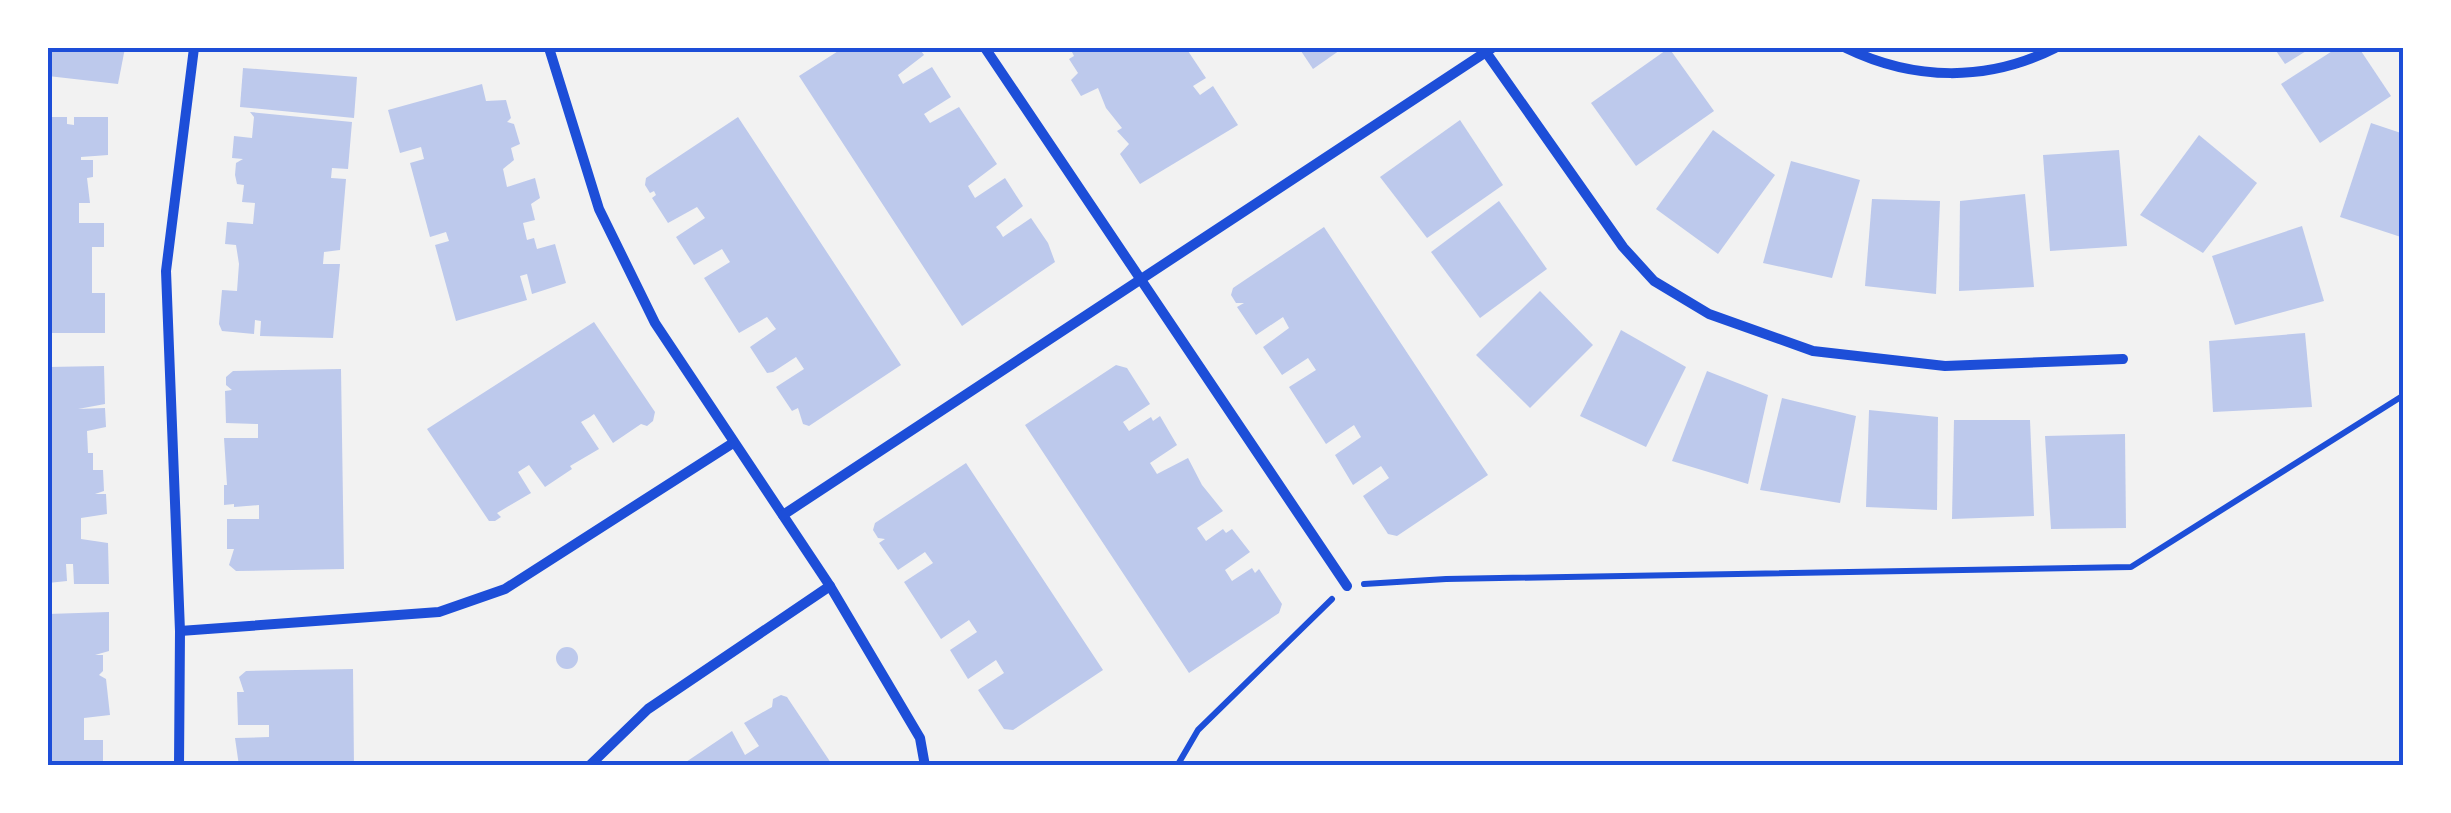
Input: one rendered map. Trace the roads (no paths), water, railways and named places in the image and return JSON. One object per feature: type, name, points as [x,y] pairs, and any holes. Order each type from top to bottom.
[{"type":"street","points":[[179,766],[180,631],[166,271],[194,48]]},
{"type":"street","points":[[549,48],[599,209],[656,323],[830,586],[920,738],[926,766]]},
{"type":"street","points":[[985,48],[1347,586]]},
{"type":"street","points":[[1846,48],[1892,66],[1967,73],[2012,68],[2056,48]]},
{"type":"street","points":[[783,515],[1487,49],[1624,247],[1654,280],[1709,314],[1813,351],[1945,366],[2123,359]]},
{"type":"street","points":[[180,631],[439,612],[506,589],[734,443]]},
{"type":"street","points":[[588,766],[648,708],[830,586]]}]
